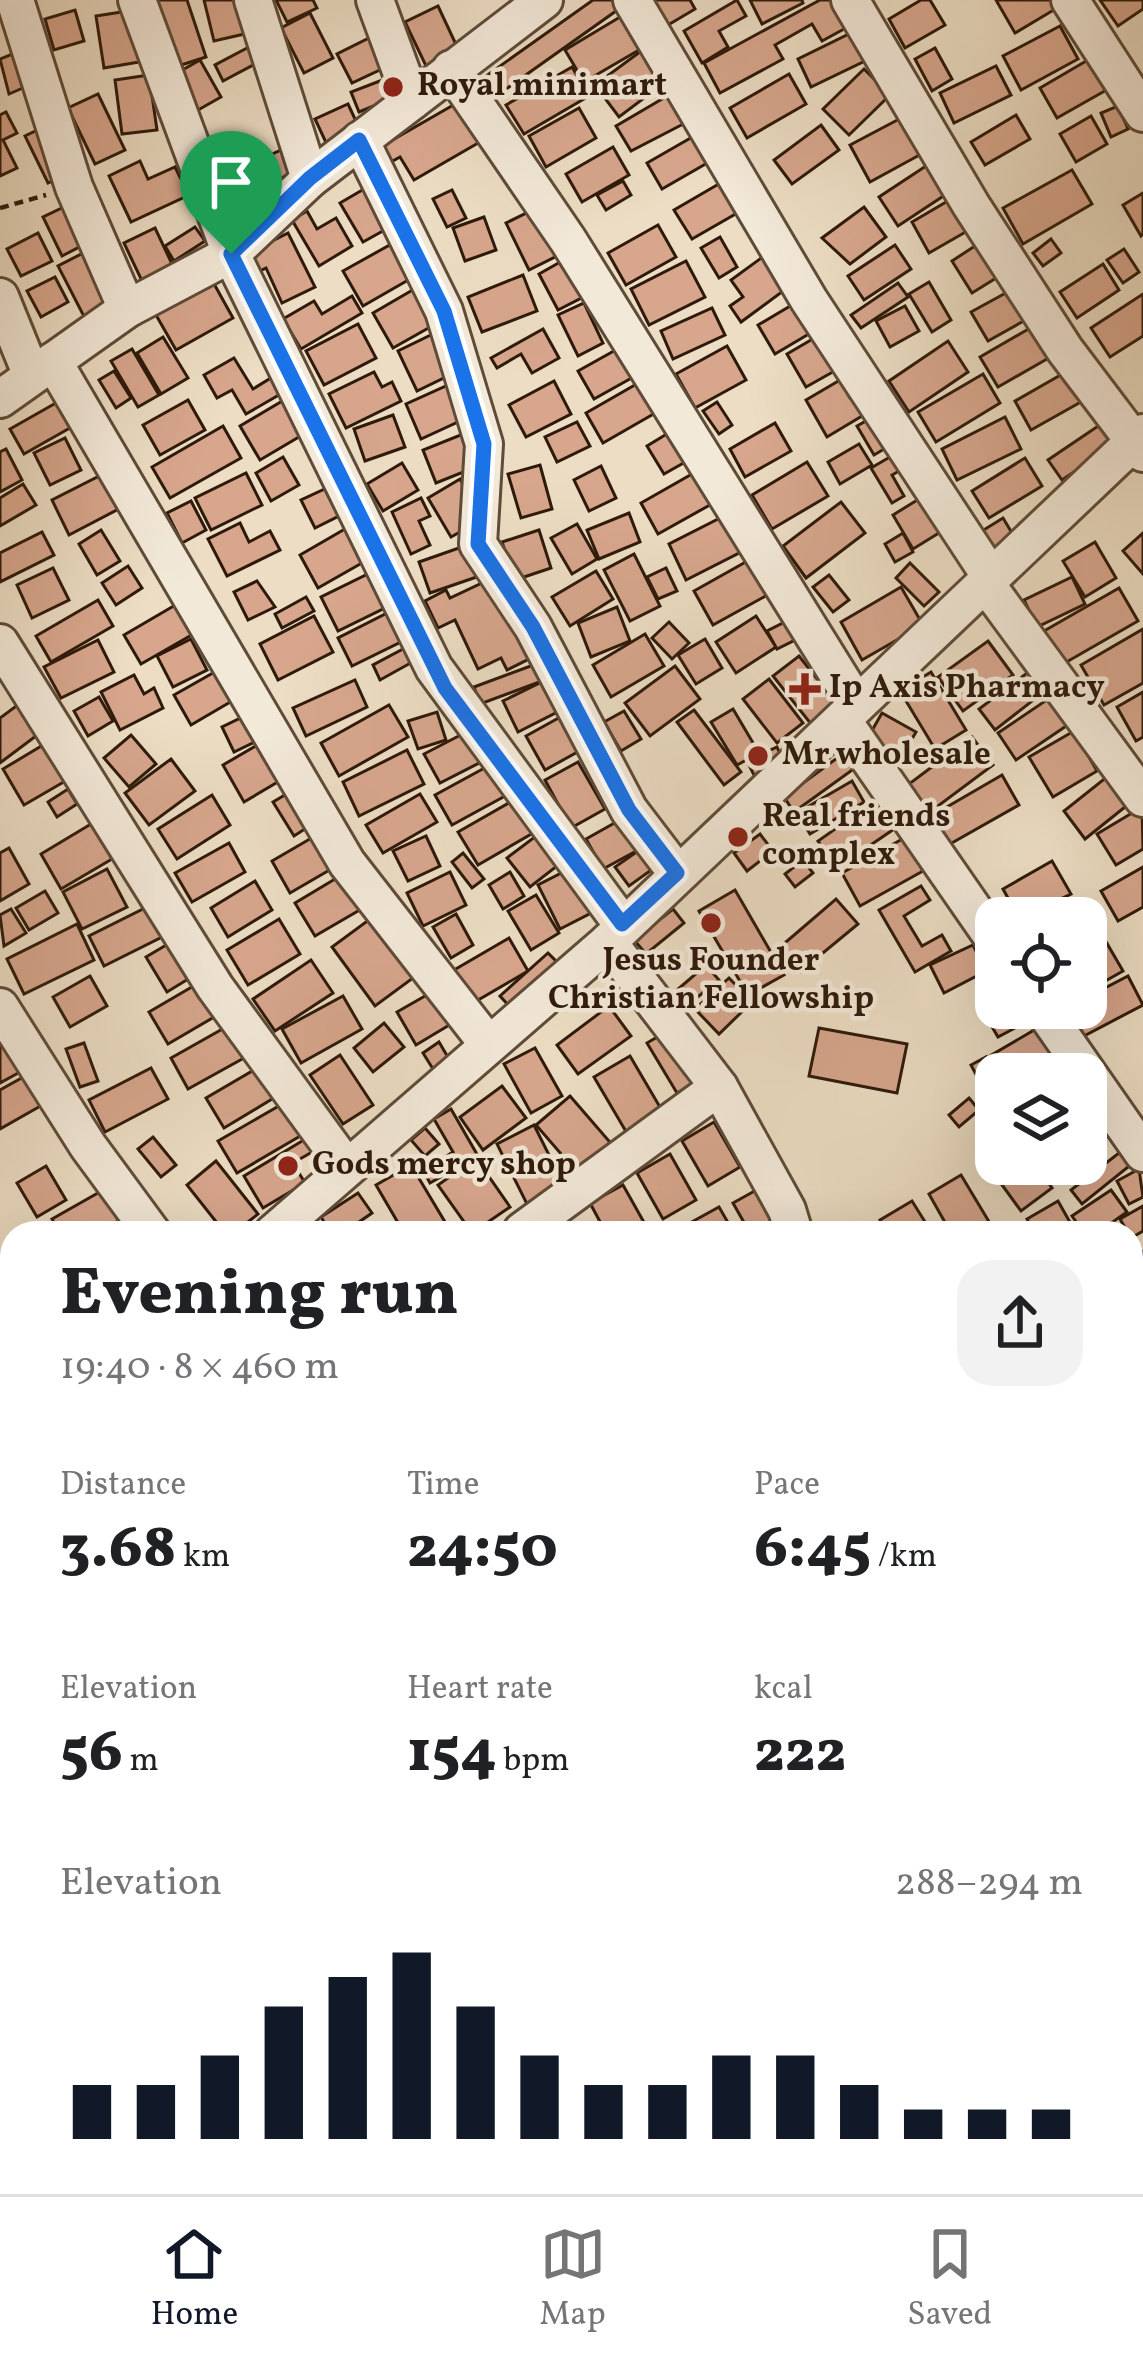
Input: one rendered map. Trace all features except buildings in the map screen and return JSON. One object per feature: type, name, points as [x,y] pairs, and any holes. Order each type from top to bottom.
[{"type":"street","points":[[15,0],[74,187],[128,309]]},
{"type":"street","points":[[137,0],[231,254],[445,688],[719,1087],[790,1221]]},
{"type":"street","points":[[253,0],[310,178]]},
{"type":"street","points":[[375,0],[412,101]]},
{"type":"street","points":[[632,0],[809,300],[989,581],[1143,798]]},
{"type":"street","points":[[287,1221],[615,933],[1140,442],[1065,350],[850,0]]},
{"type":"street","points":[[1070,0],[1143,113]]},
{"type":"street","points":[[0,399],[128,309],[231,254],[310,178],[525,6]]},
{"type":"street","points":[[452,69],[568,240],[850,713],[975,909]]},
{"type":"street","points":[[359,140],[444,311],[484,444],[478,544],[533,627],[629,810],[677,873]]},
{"type":"street","points":[[0,297],[347,863],[488,1044]]},
{"type":"street","points":[[0,643],[215,987],[347,1168]]},
{"type":"street","points":[[0,1007],[88,1146],[143,1221]]},
{"type":"street","points":[[1057,1029],[1143,1154]]},
{"type":"street","points":[[535,1221],[719,1087]]},
{"type":"path","points":[[0,208],[74,187]]},
{"type":"place","name":"Royal minimart","points":[[393,87]]},
{"type":"place","name":"Ip Axis Pharmacy","points":[[805,689]]},
{"type":"place","name":"Mr wholesale","points":[[758,756]]},
{"type":"place","name":"Real friends complex","points":[[738,837]]},
{"type":"place","name":"Jesus Founder Christian Fellowship","points":[[711,923]]},
{"type":"place","name":"Gods mercy shop","points":[[288,1166]]},
{"type":"route","points":[[359,140],[444,311],[484,444],[487,467],[478,544],[533,627],[629,810],[677,873],[622,924],[445,688],[231,254],[310,178],[359,140]]}]
